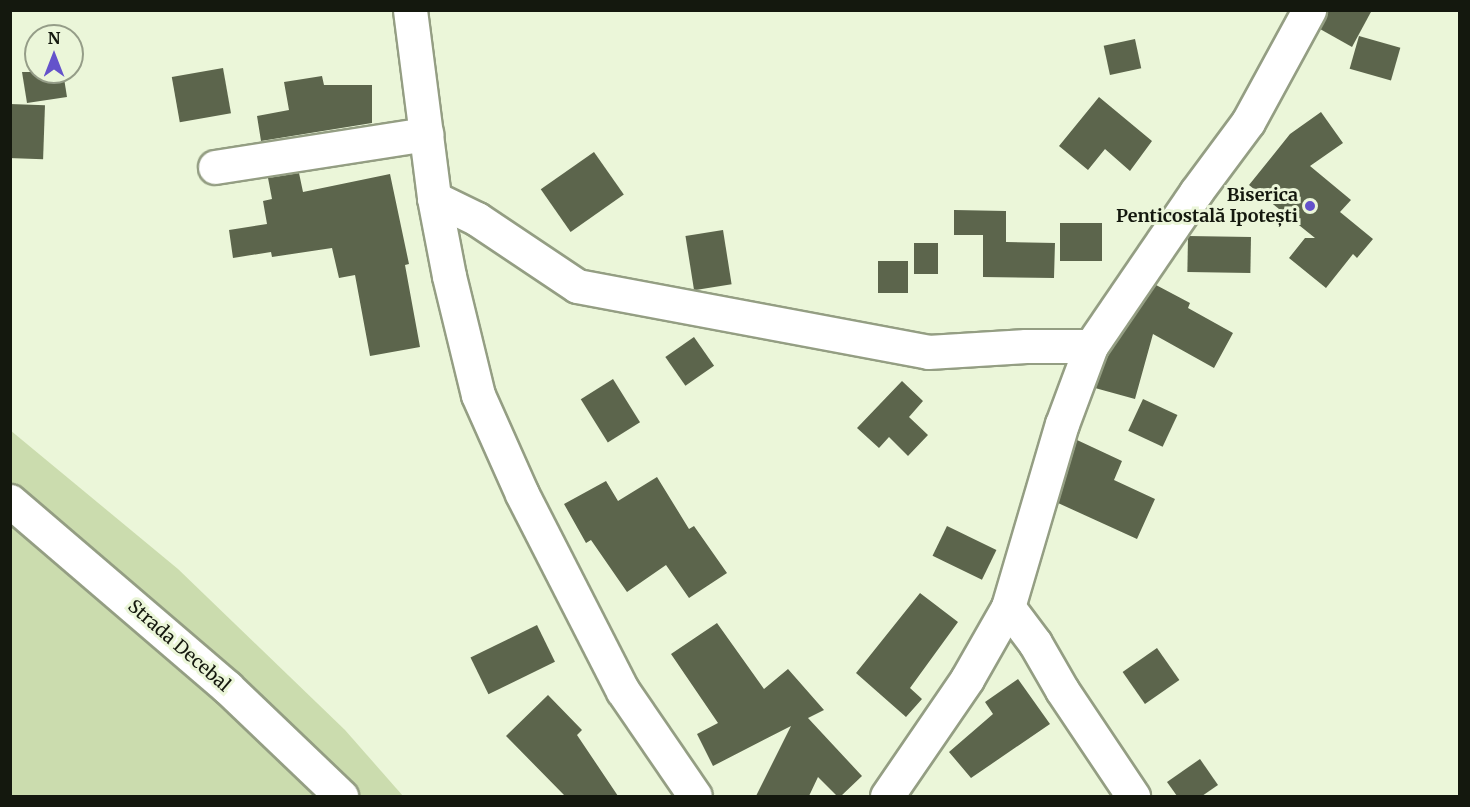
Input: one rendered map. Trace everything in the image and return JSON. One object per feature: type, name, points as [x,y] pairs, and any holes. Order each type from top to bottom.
[{"type":"street","points":[[410,10],[434,198],[448,276],[478,395],[522,494],[623,691],[695,796]]},
{"type":"street","points":[[887,796],[967,679],[1008,607],[1062,424],[1091,346],[1196,192],[1248,122],[1309,10]]},
{"type":"street","points":[[216,167],[426,134]]},
{"type":"street","points":[[434,198],[477,219],[576,286],[928,352],[1026,346],[1091,346]]},
{"type":"street","name":"Strada Decebal","points":[[10,501],[227,687],[341,796]]},
{"type":"street","points":[[1008,607],[1035,643],[1062,690],[1133,796]]},
{"type":"green space","points":[[10,430],[178,569],[345,730],[403,796],[11,796]]},
{"type":"building","points":[[1328,10],[1372,10],[1352,47],[1320,29]]},
{"type":"building","points":[[1359,36],[1400,48],[1391,81],[1350,69]]},
{"type":"building","points":[[1135,39],[1141,68],[1110,75],[1104,46]]},
{"type":"building","points":[[223,68],[231,113],[180,122],[172,77]]},
{"type":"building","points":[[22,72],[24,72],[24,84],[65,84],[67,97],[27,103]]},
{"type":"building","points":[[322,76],[324,85],[372,85],[372,123],[261,141],[257,116],[289,110],[284,82]]},
{"type":"building","points":[[1099,97],[1152,141],[1130,171],[1105,149],[1088,170],[1059,146]]},
{"type":"building","points":[[10,104],[45,105],[43,159],[10,158]]},
{"type":"building","name":"Biserica Penticostală Ipotești","points":[[1321,112],[1343,143],[1310,166],[1351,200],[1340,212],[1373,239],[1357,258],[1353,254],[1326,288],[1289,258],[1305,238],[1315,238],[1249,185],[1290,134]]},
{"type":"building","points":[[594,152],[624,195],[571,232],[541,189]]},
{"type":"building","points":[[299,173],[303,192],[390,174],[409,264],[405,265],[420,347],[370,356],[355,275],[339,278],[332,248],[272,257],[271,252],[233,258],[229,230],[267,224],[263,201],[272,199],[268,178]]},
{"type":"building","points":[[954,210],[1006,211],[1006,242],[1055,243],[1054,278],[983,277],[983,235],[954,235]]},
{"type":"building","points":[[1060,223],[1102,223],[1102,261],[1060,261]]},
{"type":"building","points":[[723,230],[732,284],[694,290],[685,236]]},
{"type":"building","points":[[1188,236],[1251,237],[1250,273],[1187,272]]},
{"type":"building","points":[[914,243],[938,243],[938,274],[914,274]]},
{"type":"building","points":[[878,261],[908,261],[908,293],[878,293]]},
{"type":"building","points":[[1156,285],[1190,303],[1188,308],[1233,333],[1214,368],[1153,334],[1135,399],[1095,388],[1108,355]]},
{"type":"building","points":[[694,337],[714,366],[685,386],[665,357]]},
{"type":"building","points":[[613,379],[640,422],[608,442],[581,399]]},
{"type":"building","points":[[902,381],[923,401],[909,417],[928,435],[908,456],[889,437],[879,448],[857,428]]},
{"type":"building","points":[[1143,399],[1177,415],[1163,447],[1128,431]]},
{"type":"building","points":[[1077,440],[1122,461],[1114,480],[1155,499],[1137,539],[1058,503]]},
{"type":"building","points":[[657,477],[689,529],[694,526],[727,573],[689,598],[666,565],[627,592],[591,540],[586,543],[564,504],[606,481],[618,501]]},
{"type":"building","points":[[947,526],[996,550],[982,580],[933,556]]},
{"type":"building","points":[[920,593],[958,622],[910,688],[922,699],[906,717],[856,673]]},
{"type":"building","points":[[717,623],[764,689],[788,669],[824,710],[808,718],[862,776],[841,796],[837,796],[818,777],[809,796],[756,796],[791,726],[713,766],[697,734],[718,723],[671,654]]},
{"type":"building","points":[[537,625],[555,662],[488,694],[470,657]]},
{"type":"building","points":[[1157,648],[1179,680],[1145,704],[1123,672]]},
{"type":"building","points":[[1018,679],[1050,724],[971,778],[949,752],[993,714],[985,702]]},
{"type":"building","points":[[548,695],[582,730],[577,735],[618,796],[565,796],[506,736]]},
{"type":"building","points":[[1200,759],[1218,785],[1202,796],[1177,796],[1167,782]]},
{"type":"place","name":"Biserica Penticostală Ipotești","points":[[1310,206]]}]
